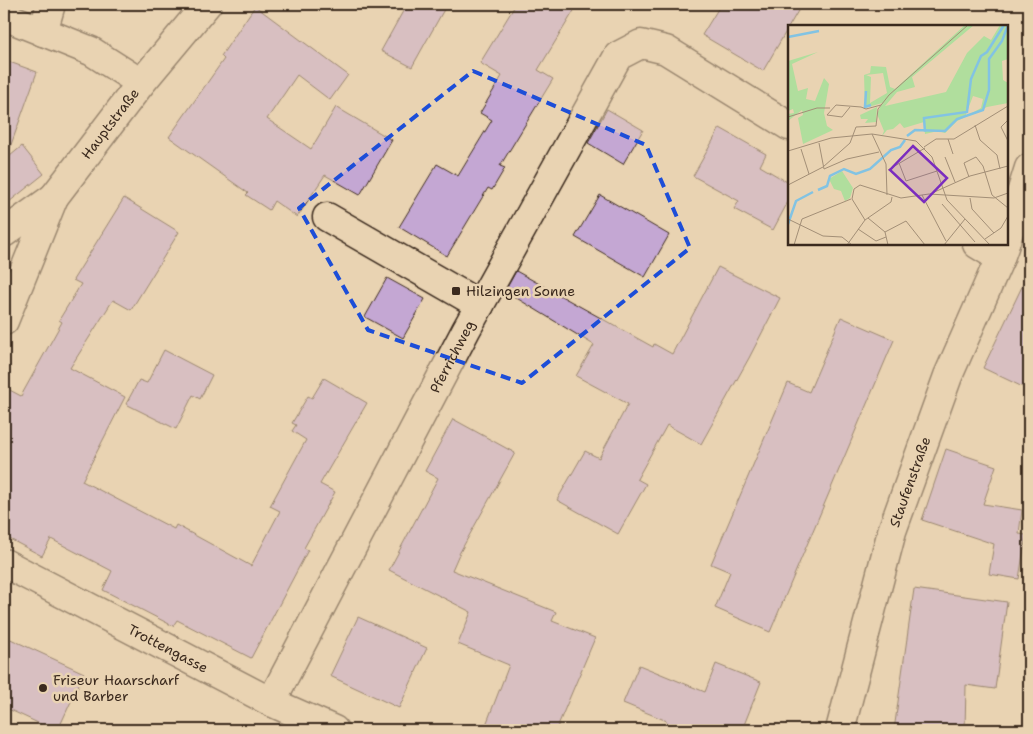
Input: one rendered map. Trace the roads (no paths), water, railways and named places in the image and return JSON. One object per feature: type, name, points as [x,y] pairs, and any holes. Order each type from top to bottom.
[{"type":"street","points":[[43,32],[51,4]]},
{"type":"street","name":"Hauptstraße","points":[[4,234],[54,197],[141,84],[207,4]]},
{"type":"street","points":[[4,16],[91,51],[141,84]]},
{"type":"street","name":"Pferrichweg","points":[[271,702],[480,305],[618,56],[641,44],[666,50],[788,125]]},
{"type":"street","name":"Staufenstraße","points":[[1008,234],[1029,168]]},
{"type":"street","points":[[4,321],[54,197]]},
{"type":"street","points":[[327,217],[480,305]]},
{"type":"street","points":[[986,245],[1004,247]]},
{"type":"street","name":"Staufenstraße","points":[[840,730],[892,531],[948,376],[1004,247]]},
{"type":"street","name":"Trottengasse","points":[[4,563],[271,702],[334,730]]},
{"type":"place","name":"Hilzingen Sonne","points":[[456,291]]},
{"type":"place","name":"Friseur Haarscharf und Barber","points":[[43,688]]}]
